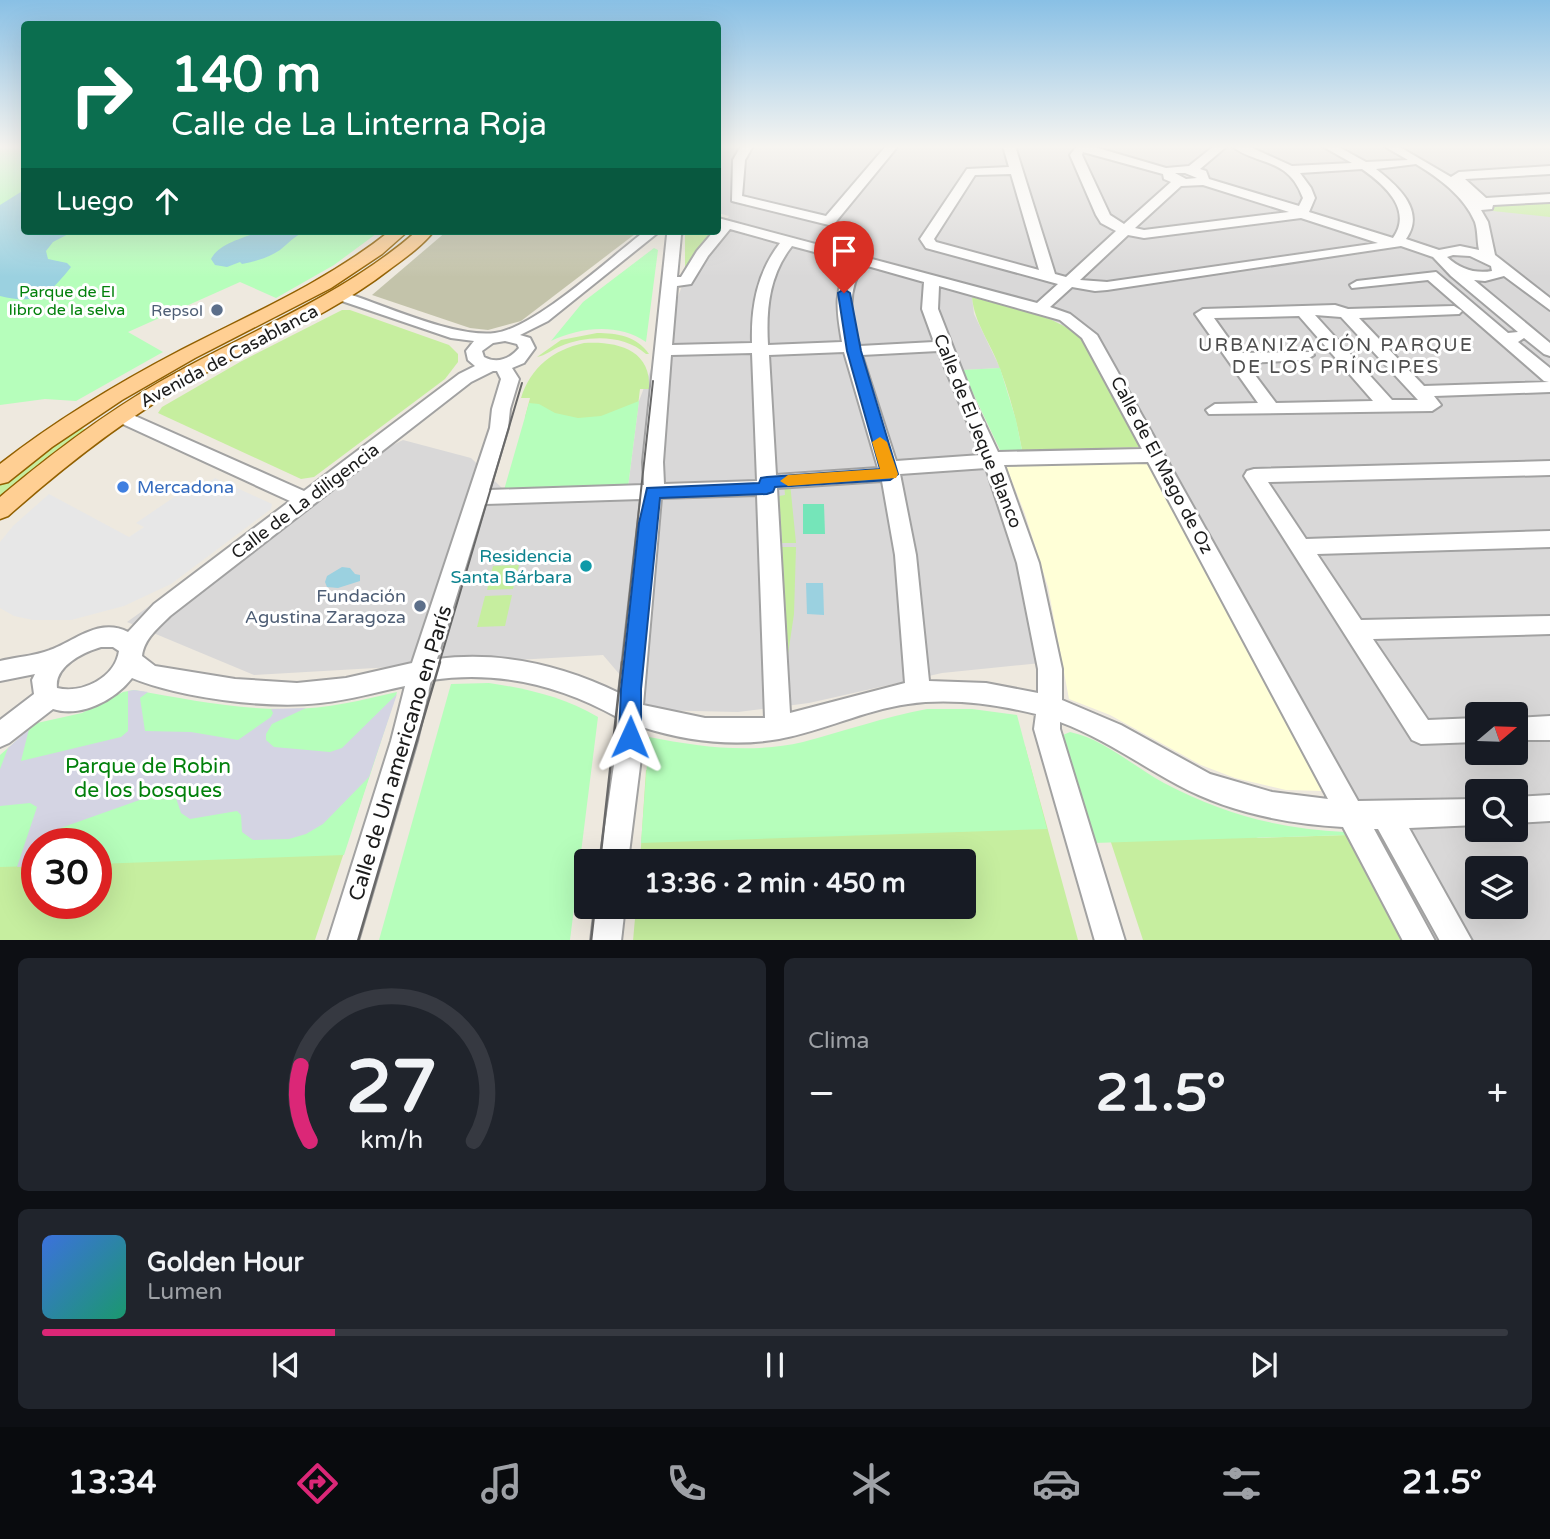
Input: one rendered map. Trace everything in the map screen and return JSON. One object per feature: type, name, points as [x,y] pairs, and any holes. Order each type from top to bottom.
[{"type":"main road","name":"Avenida de Casablanca","points":[[0,476],[73,422],[119,393],[191,352],[315,291],[364,260],[395,235]]},
{"type":"main road","name":"Avenida de Casablanca","points":[[0,510],[53,464],[120,416],[192,372],[341,296],[395,259],[422,235]]},
{"type":"street","points":[[737,190],[736,198],[829,221],[855,190]]},
{"type":"street","points":[[959,190],[927,239],[931,245],[1095,287],[1398,241]]},
{"type":"street","points":[[1021,190],[1048,276]]},
{"type":"street","points":[[1091,190],[1102,215],[1124,230],[1159,234],[1303,212]]},
{"type":"street","points":[[1040,308],[1124,230],[1161,190]]},
{"type":"street","points":[[1232,190],[1398,241],[1445,261],[1469,275],[1489,277],[1500,273],[1496,264],[1485,253],[1478,204],[1466,190]]},
{"type":"street","points":[[1303,212],[1309,198],[1307,190]]},
{"type":"street","points":[[1392,190],[1402,201],[1406,213],[1398,241]]},
{"type":"street","points":[[1445,261],[1457,250],[1468,248],[1470,244],[1470,224],[1465,213],[1446,190]]},
{"type":"street","points":[[1459,190],[1478,204],[1550,198]]},
{"type":"street","name":"Calle de El Mago de Oz","points":[[722,223],[1040,308],[1080,326],[1096,343],[1420,940]]},
{"type":"street","points":[[341,296],[457,335],[499,337],[542,318],[648,235]]},
{"type":"street","points":[[615,849],[628,758],[647,523],[653,492],[677,235]]},
{"type":"street","points":[[671,282],[686,281],[714,235]]},
{"type":"street","points":[[778,727],[759,320],[763,288],[776,258],[790,240]]},
{"type":"street","points":[[1457,250],[1482,256],[1496,264],[1550,305]]},
{"type":"street","points":[[861,260],[850,274],[844,293],[853,349],[889,471],[905,546],[918,692]]},
{"type":"street","points":[[1445,261],[1550,351]]},
{"type":"street","points":[[1357,285],[1431,275],[1550,377]]},
{"type":"street","name":"Calle de El Jeque Blanco","points":[[932,278],[930,309],[1015,520],[1041,618],[1051,680],[1046,721],[1050,739],[1110,940]]},
{"type":"street","points":[[1271,409],[1203,314],[1335,310],[1346,314],[1454,311]]},
{"type":"street","points":[[1303,311],[1387,406]]},
{"type":"street","points":[[1216,410],[1432,405],[1346,314]]},
{"type":"street","points":[[1504,338],[1532,336]]},
{"type":"street","name":"Calle de Un americano en París","points":[[343,940],[404,741],[422,672],[499,428],[501,409],[510,379],[495,365],[476,360],[474,351],[482,342],[499,337]]},
{"type":"street","name":"Calle de La diligencia","points":[[50,679],[68,701],[93,694],[116,678],[142,629],[162,610],[465,378],[520,358],[527,348],[521,339],[499,337]]},
{"type":"street","points":[[664,350],[943,346]]},
{"type":"street","points":[[1236,358],[1306,355]]},
{"type":"street","points":[[1420,391],[1550,387]]},
{"type":"street","points":[[120,416],[306,500]]},
{"type":"street","points":[[476,497],[653,492],[767,485],[992,460],[1157,455]]},
{"type":"street","points":[[1465,730],[1421,732],[1254,476],[1550,468]]},
{"type":"street","points":[[1301,547],[1550,539]]},
{"type":"street","points":[[1355,630],[1550,625]]},
{"type":"street","points":[[0,735],[50,679],[73,647],[101,637],[123,639],[139,670],[154,676],[262,692],[297,694],[356,687],[422,672],[477,667],[534,672],[573,684],[630,711],[694,728],[742,731],[778,727],[889,696],[918,692],[986,694],[1048,708],[1090,722],[1201,783],[1232,795],[1290,810],[1387,817],[1465,813]]},
{"type":"street","points":[[0,671],[50,679]]},
{"type":"street","points":[[0,682],[50,679]]},
{"type":"street","points":[[1528,729],[1550,728]]},
{"type":"street","points":[[1528,809],[1550,808]]},
{"type":"street","points":[[1387,817],[1457,940]]},
{"type":"street","points":[[606,940],[608,919]]},
{"type":"shaded area","points":[[721,190],[1550,190],[1550,940],[1409,940],[1142,447],[1060,323],[972,297],[974,314],[1000,368],[946,371],[994,483],[1016,557],[1041,663],[942,673],[809,703],[738,712],[650,710],[603,655],[254,675],[127,622],[215,559],[309,486],[403,440],[471,458],[504,490],[628,487],[639,401],[685,278],[716,235],[721,235],[721,227],[729,216],[721,214]]},
{"type":"shaded area","points":[[442,235],[634,235],[521,321],[488,330],[470,328],[372,295]]},
{"type":"shaded area","points":[[1150,462],[1324,791],[1286,790],[1235,778],[1201,765],[1110,715],[1069,699],[1048,587],[1025,514],[1006,466]]},
{"type":"shaded area","points":[[215,478],[272,504],[271,509],[171,584],[124,606],[71,620],[33,620],[14,616],[0,608],[0,542],[13,526],[49,494],[129,537],[144,527],[136,523],[189,487],[197,490]]},
{"type":"shaded area","points":[[128,691],[148,692],[140,698],[145,731],[191,732],[238,740],[271,717],[271,709],[306,708],[272,724],[266,734],[266,740],[274,747],[330,752],[342,748],[397,694],[369,777],[323,824],[306,834],[289,839],[253,840],[242,832],[241,815],[237,811],[190,819],[181,813],[175,795],[165,791],[61,828],[30,828],[37,807],[30,803],[0,806],[0,769],[8,748],[29,729],[21,761],[121,737],[128,731]]},
{"type":"green space","name":"Parque de El libro de la selva","points":[[0,190],[21,190],[21,235],[375,235],[334,265],[276,298],[240,282],[128,332],[163,352],[76,401],[45,399],[0,405]]},
{"type":"green space","points":[[1550,200],[1550,217],[1493,211],[1492,205]]},
{"type":"green space","points":[[685,235],[714,235],[712,237],[685,278]]},
{"type":"green space","points":[[654,248],[658,250],[646,342],[624,332],[599,329],[551,341],[583,302]]},
{"type":"green space","points":[[972,297],[1046,318],[1060,324],[1084,341],[1142,447],[1022,450],[1007,389],[997,360],[976,316]]},
{"type":"green space","points":[[342,310],[350,310],[449,345],[458,354],[458,362],[445,379],[314,477],[301,479],[158,413],[162,407],[240,362]]},
{"type":"green space","points":[[597,333],[633,339],[649,354],[627,343],[594,338],[571,342],[537,357],[561,340]]},
{"type":"green space","points":[[584,343],[619,346],[630,350],[645,365],[649,389],[640,389],[637,414],[627,419],[525,417],[530,398],[521,398],[537,369],[562,350]]},
{"type":"green space","points":[[1000,368],[1022,450],[1000,450],[962,370]]},
{"type":"green space","points":[[639,401],[628,487],[504,490],[529,403],[578,418],[601,416]]},
{"type":"green space","points":[[76,427],[89,430],[0,500],[0,484]]},
{"type":"green space","points":[[784,483],[790,483],[796,543],[782,543],[779,496],[785,495]]},
{"type":"green space","points":[[803,504],[824,504],[825,534],[803,534]]},
{"type":"green space","points":[[782,547],[796,547],[794,614],[788,654]]},
{"type":"green space","points":[[519,565],[513,589],[487,590],[493,566]]},
{"type":"green space","points":[[512,595],[505,626],[477,627],[485,596]]},
{"type":"green space","points":[[489,683],[518,688],[572,704],[598,717],[581,849],[574,849],[574,908],[570,940],[379,940],[451,684]]},
{"type":"green space","name":"Parque de Robin de los bosques","points":[[134,690],[232,706],[304,709],[397,692],[344,855],[112,863],[112,828],[21,828],[21,866],[0,867],[0,755],[37,723],[82,713],[123,692]]},
{"type":"green space","points":[[927,709],[972,709],[1017,715],[1047,829],[641,843],[649,737],[706,746],[784,746]]},
{"type":"green space","points":[[1070,732],[1095,741],[1153,777],[1208,803],[1252,818],[1297,827],[1345,832],[1347,835],[1094,843],[1062,739],[1063,735]]},
{"type":"green space","points":[[1025,746],[1078,940],[633,940],[635,919],[976,919],[976,849],[641,849],[646,770]]},
{"type":"green space","points":[[369,777],[315,940],[0,940],[0,806],[18,866],[21,866],[21,919],[112,919],[112,840]]},
{"type":"green space","points":[[1177,799],[1258,838],[1347,835],[1403,940],[1143,940],[1100,809]]},
{"type":"water","points":[[21,192],[21,235],[66,235],[53,242],[46,251],[48,259],[67,263],[71,267],[41,296],[13,299],[0,296],[0,205]]},
{"type":"water","points":[[250,235],[300,235],[266,257],[227,267],[215,265],[211,259],[215,253]]},
{"type":"water","points":[[342,567],[350,568],[360,575],[360,581],[338,588],[327,587],[327,576]]},
{"type":"water","points":[[806,583],[823,583],[824,615],[807,614]]},
{"type":"tram line","points":[[622,664],[653,381]]},
{"type":"tram line","points":[[439,664],[522,383]]},
{"type":"tram line","points":[[358,940],[440,662]]},
{"type":"tram line","points":[[601,849],[622,662]]},
{"type":"tram line","points":[[591,940],[594,919]]},
{"type":"slow traffic","points":[[788,481],[890,474],[880,442]]},
{"type":"place","name":"Repsol","points":[[217,310]]},
{"type":"place","name":"Mercadona","points":[[123,487]]},
{"type":"place","name":"Residencia Santa Bárbara","points":[[586,566]]},
{"type":"place","name":"Fundación Agustina Zaragoza","points":[[420,606]]},
{"type":"district","name":"URBANIZACIÓN PARQUE DE LOS PRÍNCIPES","points":[[1336,355]]},
{"type":"route","points":[[630,737],[631,689],[647,523],[653,492],[767,488],[767,482],[890,474],[869,412],[854,351],[844,293]]}]
